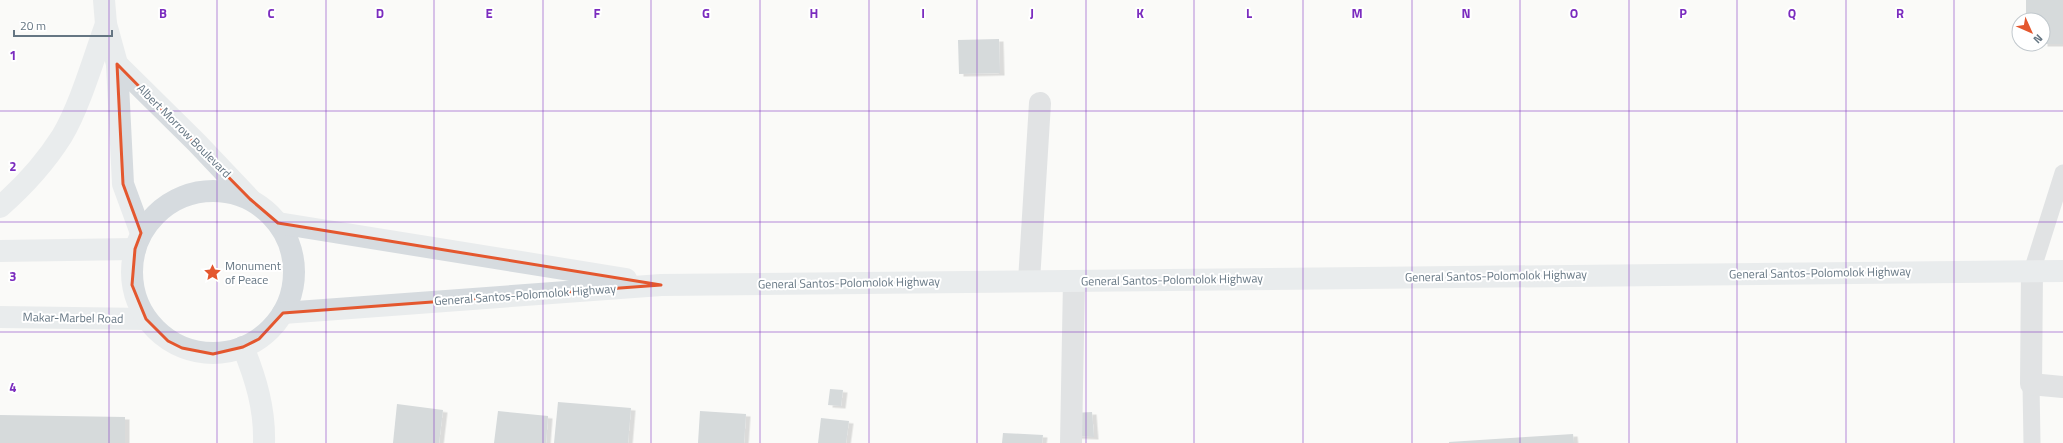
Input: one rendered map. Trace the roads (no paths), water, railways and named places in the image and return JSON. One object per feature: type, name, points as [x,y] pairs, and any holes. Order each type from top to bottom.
[{"type":"main road","name":"Albert Morrow Boulevard","points":[[104,0],[106,24],[117,64],[123,184],[138,241]]},
{"type":"main road","points":[[0,207],[38,170],[63,135],[76,106],[106,24]]},
{"type":"main road","name":"Albert Morrow Boulevard","points":[[117,64],[198,143],[250,199]]},
{"type":"main road","points":[[210,191],[230,193],[250,199],[278,222],[287,239],[293,258],[294,277],[292,289],[283,313],[273,327],[259,339],[244,347],[228,352],[197,352],[168,341],[156,331],[146,319],[137,302],[132,285],[132,266],[138,241],[154,216],[164,207],[189,194],[210,191]]},
{"type":"main road","points":[[278,222],[660,285]]},
{"type":"main road","points":[[0,251],[138,241]]},
{"type":"main road","name":"General Santos-Polomolok Highway","points":[[283,313],[660,285],[2063,271]]},
{"type":"main road","name":"Makar-Marbel Road","points":[[0,317],[146,319]]},
{"type":"main road","points":[[244,347],[262,403],[264,443]]},
{"type":"street","points":[[1029,281],[1040,103]]},
{"type":"street","points":[[2032,271],[2031,384],[2063,387]]},
{"type":"street","points":[[1071,443],[1074,281]]},
{"type":"lane","points":[[2032,271],[2063,173]]},
{"type":"lane","points":[[2031,384],[2032,443]]},
{"type":"place","name":"Monument of Peace","points":[[212,273]]}]
